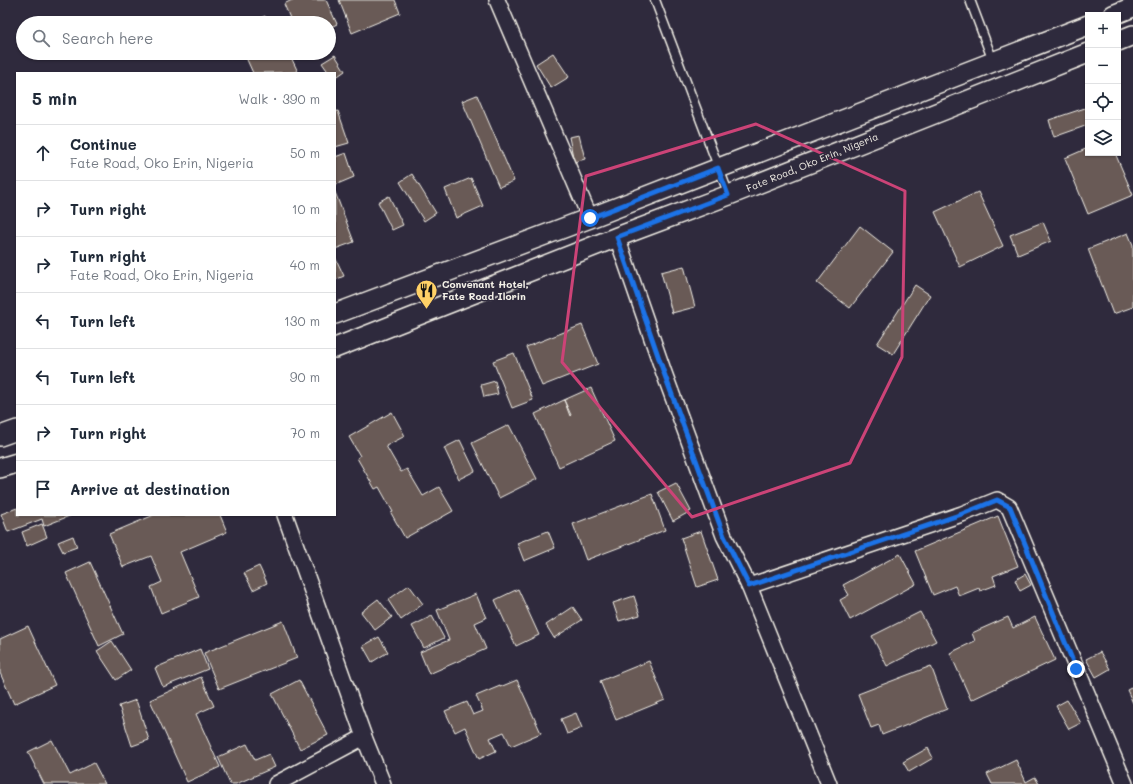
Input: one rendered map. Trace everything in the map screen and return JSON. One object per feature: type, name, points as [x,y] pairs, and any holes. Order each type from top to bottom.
[{"type":"street","points":[[497,0],[590,218]]},
{"type":"street","points":[[1120,12],[1133,7]]},
{"type":"street","points":[[336,314],[590,218],[1085,25]]},
{"type":"street","points":[[1121,40],[1133,35]]},
{"type":"street","name":"Fate Road, Oko Erin, Nigeria","points":[[336,348],[1085,54]]},
{"type":"street","points":[[617,237],[664,373],[724,536],[749,586],[829,784]]},
{"type":"street","points":[[0,436],[16,430]]},
{"type":"street","points":[[0,468],[16,463]]},
{"type":"street","points":[[749,586],[962,514],[997,500],[1010,507],[1125,784]]},
{"type":"street","points":[[285,516],[364,736],[383,784]]},
{"type":"street","points":[[276,784],[364,736]]},
{"type":"lane","points":[[655,0],[728,195]]},
{"type":"lane","points":[[970,0],[993,61]]},
{"type":"highlighted area","points":[[756,124],[905,191],[902,357],[850,463],[692,517],[562,362],[586,176]]},
{"type":"building","points":[[292,0],[326,0],[333,16],[289,16],[284,4]]},
{"type":"building","points":[[339,0],[395,0],[400,13],[352,33]]},
{"type":"building","points":[[553,53],[569,77],[551,88],[536,64]]},
{"type":"building","points":[[336,57],[345,71],[336,77],[336,72],[328,72],[322,63],[327,60],[336,60]]},
{"type":"building","points":[[247,60],[292,60],[298,72],[253,72]]},
{"type":"building","points":[[477,95],[514,181],[499,187],[462,101]]},
{"type":"building","points":[[1085,108],[1085,126],[1054,137],[1049,120]]},
{"type":"building","points":[[338,111],[349,143],[336,147],[336,112]]},
{"type":"building","points":[[579,135],[585,159],[574,162],[569,137]]},
{"type":"building","points":[[1085,149],[1085,156],[1116,156],[1133,195],[1088,214],[1065,158]]},
{"type":"building","points":[[346,153],[354,177],[336,185],[336,157]]},
{"type":"building","points":[[412,174],[436,213],[424,221],[400,182]]},
{"type":"building","points":[[471,178],[483,206],[456,218],[445,189]]},
{"type":"building","points":[[978,192],[1003,246],[960,267],[935,212]]},
{"type":"building","points":[[336,195],[354,242],[336,249]]},
{"type":"building","points":[[389,196],[403,225],[392,230],[378,202]]},
{"type":"building","points":[[1043,222],[1051,241],[1018,255],[1010,235]]},
{"type":"building","points":[[860,226],[893,252],[850,308],[817,283]]},
{"type":"building","points":[[1128,233],[1133,245],[1133,307],[1113,314],[1088,249]]},
{"type":"building","points":[[336,259],[344,276],[336,280]]},
{"type":"building","points":[[684,266],[695,307],[672,313],[661,272]]},
{"type":"building","points":[[915,285],[930,295],[893,354],[877,344]]},
{"type":"building","points":[[582,325],[598,364],[542,386],[526,347]]},
{"type":"building","points":[[514,353],[533,400],[512,408],[493,361]]},
{"type":"building","points":[[495,381],[498,394],[484,397],[481,385]]},
{"type":"building","points":[[591,388],[615,441],[559,467],[535,414],[564,400]],"holes":[[[564,400],[571,415],[570,416]]]},
{"type":"building","points":[[392,412],[405,436],[386,446],[401,472],[407,469],[423,496],[439,487],[453,511],[405,538],[379,487],[375,489],[357,458],[360,456],[349,437]]},
{"type":"building","points":[[509,425],[537,479],[499,498],[472,443]]},
{"type":"building","points":[[460,440],[475,471],[459,479],[444,448]]},
{"type":"building","points":[[676,483],[691,511],[673,521],[658,492]]},
{"type":"building","points":[[652,494],[665,530],[586,560],[573,524]]},
{"type":"building","points":[[16,508],[16,516],[69,516],[44,526],[42,519],[8,532],[1,514]]},
{"type":"building","points":[[152,516],[220,516],[227,532],[180,552],[199,597],[161,613],[151,587],[162,582],[151,556],[123,567],[109,534]]},
{"type":"building","points":[[998,516],[1018,566],[993,576],[996,585],[980,591],[979,588],[959,596],[955,586],[933,595],[915,551]]},
{"type":"building","points":[[42,524],[47,537],[27,546],[22,532]]},
{"type":"building","points":[[548,531],[555,548],[524,561],[517,543]]},
{"type":"building","points":[[701,531],[718,580],[697,587],[681,538]]},
{"type":"building","points":[[73,536],[77,547],[63,552],[58,542]]},
{"type":"building","points":[[900,554],[916,584],[850,620],[840,600],[849,595],[843,585]]},
{"type":"building","points":[[90,562],[123,634],[99,646],[66,573]]},
{"type":"building","points":[[259,566],[267,583],[253,590],[244,573]]},
{"type":"building","points":[[1025,574],[1031,585],[1020,591],[1015,580]]},
{"type":"building","points":[[409,585],[423,604],[401,620],[388,600]]},
{"type":"building","points":[[518,589],[539,635],[516,646],[495,600]]},
{"type":"building","points":[[476,594],[486,618],[475,623],[486,649],[429,674],[420,652],[449,640],[437,610]]},
{"type":"building","points":[[634,596],[640,615],[619,621],[613,603]]},
{"type":"building","points":[[378,599],[392,617],[375,630],[361,612]]},
{"type":"building","points":[[573,607],[582,620],[554,638],[546,625]]},
{"type":"building","points":[[920,612],[936,641],[887,666],[872,636]]},
{"type":"building","points":[[432,616],[444,638],[424,648],[412,626]]},
{"type":"building","points":[[1008,617],[1013,628],[1035,617],[1055,660],[971,700],[950,653],[975,641],[972,633]]},
{"type":"building","points":[[283,621],[297,658],[219,689],[204,653]]},
{"type":"building","points":[[28,626],[55,685],[14,704],[0,673],[0,639]]},
{"type":"building","points":[[379,637],[388,652],[372,662],[363,646]]},
{"type":"building","points":[[112,641],[131,670],[116,680],[97,651]]},
{"type":"building","points":[[200,649],[208,669],[163,687],[155,668]]},
{"type":"building","points":[[1100,652],[1110,669],[1096,677],[1086,659]]},
{"type":"building","points":[[649,661],[665,700],[616,720],[600,681]]},
{"type":"building","points":[[931,666],[947,709],[882,735],[879,725],[871,728],[858,694]]},
{"type":"building","points":[[201,677],[214,706],[196,714],[220,767],[187,782],[150,700]]},
{"type":"building","points":[[299,680],[328,735],[300,749],[272,694]]},
{"type":"building","points":[[517,680],[541,733],[511,746],[504,732],[490,738],[496,751],[479,759],[465,727],[455,732],[445,711],[467,702],[473,715],[483,711],[476,696]]},
{"type":"building","points":[[1133,687],[1133,703],[1127,690]]},
{"type":"building","points":[[136,700],[149,740],[132,746],[119,706]]},
{"type":"building","points":[[1067,700],[1081,723],[1069,729],[1056,706]]},
{"type":"building","points":[[576,713],[582,728],[567,734],[561,719]]},
{"type":"building","points":[[52,740],[70,775],[94,763],[105,784],[44,784],[28,752]]},
{"type":"building","points":[[247,744],[255,760],[269,754],[275,767],[236,784],[230,784],[218,757]]},
{"type":"building","points":[[928,748],[933,758],[909,772],[903,762]]},
{"type":"building","points":[[1016,760],[1026,782],[1035,777],[1039,784],[992,784],[987,774]]},
{"type":"place","name":"Convenant Hotel, Fate Road Ilorin","points":[[426,310]]},
{"type":"route","points":[[590,218],[718,168],[728,195],[617,237],[664,373],[724,536],[749,586],[962,514],[997,500],[1010,507],[1076,669]]}]
